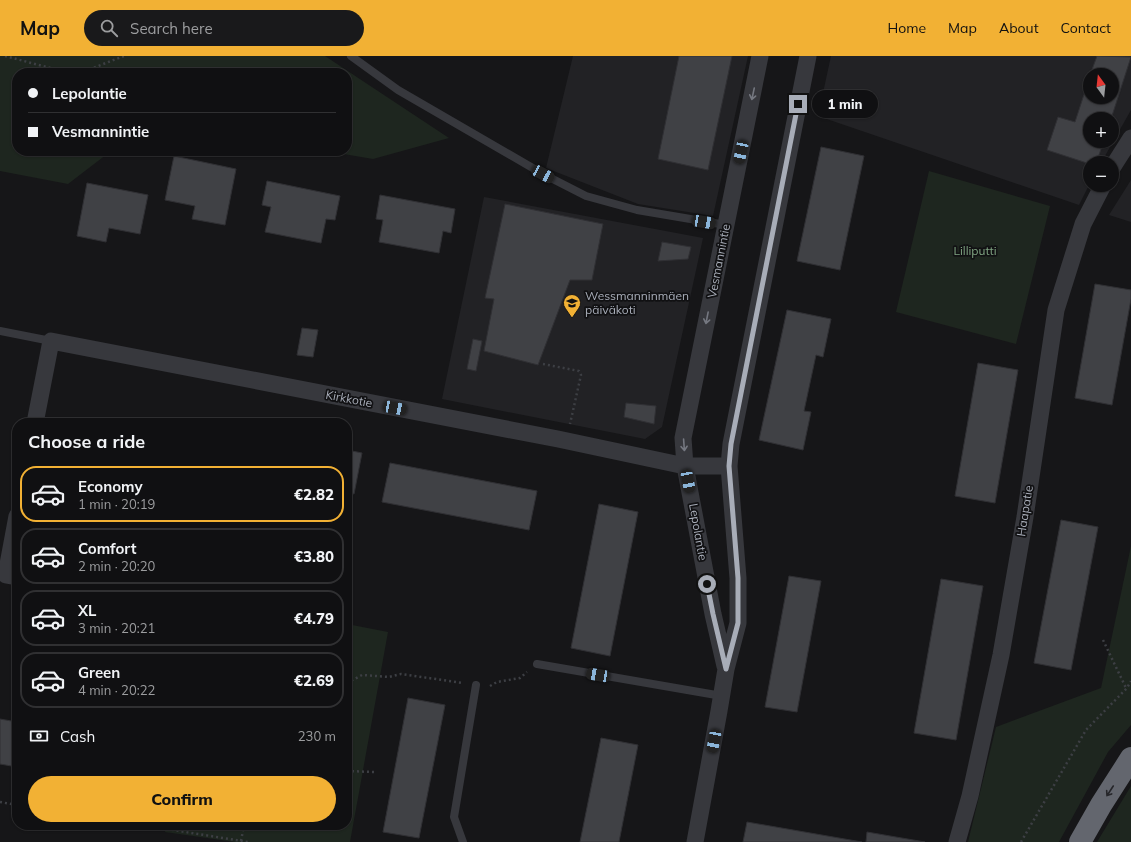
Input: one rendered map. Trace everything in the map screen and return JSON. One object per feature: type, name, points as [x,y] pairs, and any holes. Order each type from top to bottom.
[{"type":"highway","points":[[1080,842],[1101,805],[1131,758]]},
{"type":"street","points":[[793,56],[804,72]]},
{"type":"street","points":[[729,466],[731,444],[808,56]]},
{"type":"street","name":"Vesmannintie","points":[[685,466],[683,438],[762,59]]},
{"type":"street","points":[[1119,157],[1131,138]]},
{"type":"street","name":"Haapatie","points":[[957,842],[970,796],[1001,654],[1025,518],[1056,310],[1083,224],[1099,192]]},
{"type":"street","points":[[36,418],[51,341]]},
{"type":"street","name":"Kirkkotie","points":[[51,341],[685,466],[729,466]]},
{"type":"street","name":"Lepolantie","points":[[685,466],[713,614],[726,669]]},
{"type":"street","name":"Lepolantie","points":[[695,842],[726,669],[738,623],[738,578],[729,466]]},
{"type":"street","points":[[8,575],[12,549]]},
{"type":"lane","points":[[351,56],[398,90],[543,174],[586,196],[636,210],[726,226]]},
{"type":"lane","points":[[0,331],[51,341]]},
{"type":"lane","points":[[537,664],[722,696]]},
{"type":"lane","points":[[463,842],[454,817],[476,685]]},
{"type":"path","points":[[5,56],[50,68]]},
{"type":"path","points":[[93,68],[124,56]]},
{"type":"path","points":[[543,364],[579,371],[581,375],[568,430]]},
{"type":"path","points":[[1103,640],[1126,688]]},
{"type":"path","points":[[352,680],[362,675],[389,677],[401,674],[487,687],[497,682],[520,678],[537,664]]},
{"type":"path","points":[[1021,842],[1086,730],[1131,681]]},
{"type":"path","points":[[352,771],[374,772]]},
{"type":"path","points":[[0,802],[12,804]]},
{"type":"path","points":[[173,830],[248,842]]},
{"type":"path","points":[[241,841],[243,830]]},
{"type":"shaded area","points":[[573,56],[748,56],[713,216],[638,204],[546,168]]},
{"type":"shaded area","points":[[831,56],[1131,56],[1131,110],[1119,131],[1119,112],[1083,112],[1083,148],[1109,148],[1105,156],[1083,156],[1083,192],[1086,192],[1079,205],[818,116]]},
{"type":"shaded area","points":[[1131,180],[1131,222],[1109,215]]},
{"type":"shaded area","name":"Wessmanninmäen päiväkoti","points":[[484,197],[703,238],[662,427],[645,439],[442,399]]},
{"type":"green space","points":[[0,56],[325,56],[343,68],[12,68],[12,156],[104,156],[68,184],[0,171]]},
{"type":"green space","points":[[352,74],[449,138],[373,159],[352,155]]},
{"type":"green space","name":"Lilliputti","points":[[929,171],[1050,206],[1016,344],[896,312]]},
{"type":"green space","points":[[1131,546],[1131,725],[1108,752],[1059,842],[968,842],[996,727],[1101,688]]},
{"type":"green space","points":[[352,625],[388,632],[350,842],[235,842],[165,832],[165,830],[352,830]]},
{"type":"green space","points":[[1131,786],[1131,842],[1097,842]]},
{"type":"building","points":[[679,56],[732,56],[708,170],[658,159]]},
{"type":"building","points":[[1097,56],[1131,57],[1119,94],[1119,68],[1093,68]]},
{"type":"building","points":[[1083,97],[1083,104],[1116,104],[1113,112],[1083,112],[1083,148],[1101,148],[1099,156],[1083,156],[1083,162],[1047,150],[1058,117],[1075,122]]},
{"type":"building","points":[[821,147],[864,156],[840,270],[797,261]]},
{"type":"building","points":[[174,156],[236,169],[225,225],[192,219],[195,206],[165,200]]},
{"type":"building","points":[[267,181],[340,196],[335,220],[326,219],[321,243],[265,232],[271,207],[262,205]]},
{"type":"building","points":[[87,183],[148,195],[140,234],[109,228],[106,242],[77,236]]},
{"type":"building","points":[[380,195],[455,209],[451,233],[443,231],[439,253],[379,242],[383,220],[376,219]]},
{"type":"building","points":[[505,204],[603,224],[592,280],[570,280],[538,365],[484,351],[494,299],[485,298]]},
{"type":"building","points":[[662,242],[691,247],[688,259],[658,261]]},
{"type":"building","points":[[1095,284],[1131,290],[1131,299],[1112,405],[1075,398]]},
{"type":"building","points":[[787,310],[831,319],[823,357],[816,355],[804,411],[811,412],[803,450],[759,440]]},
{"type":"building","points":[[302,328],[318,330],[313,357],[297,355]]},
{"type":"building","points":[[473,339],[482,341],[476,371],[467,369]]},
{"type":"building","points":[[978,363],[1018,370],[995,503],[955,496]]},
{"type":"building","points":[[626,403],[656,406],[654,424],[624,417]]},
{"type":"building","points":[[352,451],[362,453],[354,494],[352,493]]},
{"type":"building","points":[[390,463],[537,491],[529,530],[382,502]]},
{"type":"building","points":[[599,504],[638,512],[610,656],[571,648]]},
{"type":"building","points":[[1061,520],[1098,527],[1071,670],[1034,663]]},
{"type":"building","points":[[789,576],[821,581],[797,712],[765,707]]},
{"type":"building","points":[[941,579],[983,586],[956,740],[914,733]]},
{"type":"building","points":[[408,698],[445,705],[419,838],[383,832]]},
{"type":"building","points":[[0,719],[12,721],[12,766],[0,764]]},
{"type":"building","points":[[601,738],[638,745],[619,842],[580,842]]},
{"type":"building","points":[[747,822],[862,842],[743,842]]},
{"type":"building","points":[[867,832],[925,842],[866,842]]},
{"type":"place","name":"Wessmanninmäen päiväkoti","points":[[572,318]]},
{"type":"route","points":[[707,584],[726,669],[738,623],[738,578],[729,466],[731,444],[798,104]]}]
